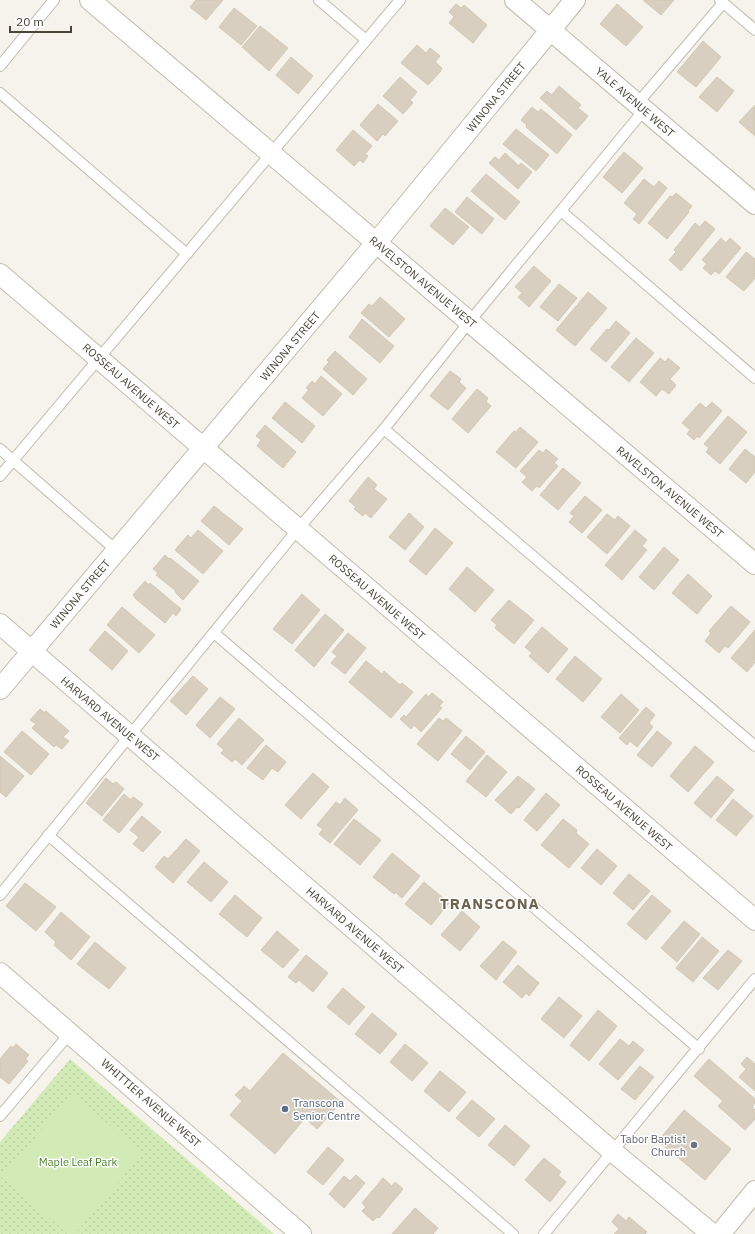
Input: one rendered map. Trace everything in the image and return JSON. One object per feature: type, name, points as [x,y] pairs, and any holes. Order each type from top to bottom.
[{"type":"street","name":"RAVELSTON AVENUE WEST","points":[[90,0],[755,564]]},
{"type":"street","name":"YALE AVENUE WEST","points":[[515,0],[755,204]]},
{"type":"street","name":"WINONA STREET","points":[[0,689],[376,243],[575,0]]},
{"type":"street","name":"ROSSEAU AVENUE WEST","points":[[0,274],[755,920]]},
{"type":"street","name":"HARVARD AVENUE WEST","points":[[0,624],[612,1151],[712,1234]]},
{"type":"street","name":"WHITTIER AVENUE WEST","points":[[0,973],[301,1234]]},
{"type":"street","points":[[720,1234],[755,1191]]},
{"type":"lane","points":[[0,66],[54,0]]},
{"type":"lane","points":[[319,0],[366,40]]},
{"type":"lane","points":[[0,476],[400,0]]},
{"type":"lane","points":[[0,895],[298,529],[384,429],[562,211],[721,1],[755,30]]},
{"type":"lane","points":[[0,93],[187,254]]},
{"type":"lane","points":[[562,211],[755,378]]},
{"type":"lane","points":[[384,429],[755,746]]},
{"type":"lane","points":[[0,449],[117,551]]},
{"type":"lane","points":[[214,633],[699,1048]]},
{"type":"lane","points":[[48,835],[513,1234]]},
{"type":"lane","points":[[544,1234],[755,979]]},
{"type":"lane","points":[[0,1116],[70,1033]]},
{"type":"green space","name":"Maple Leaf Park","points":[[70,1059],[274,1234],[0,1234],[0,1142]]},
{"type":"green space","points":[[73,1093],[142,1154],[75,1234],[68,1234],[1,1177]]},
{"type":"building","points":[[196,0],[223,0],[206,20],[190,7]]},
{"type":"building","points":[[643,0],[674,0],[661,15]]},
{"type":"building","points":[[456,4],[461,8],[464,5],[487,25],[473,43],[449,23],[454,17],[449,12]]},
{"type":"building","points":[[617,4],[643,27],[626,46],[600,24]]},
{"type":"building","points":[[234,8],[257,26],[241,45],[219,27]]},
{"type":"building","points":[[260,26],[288,48],[269,71],[242,47]]},
{"type":"building","points":[[703,41],[721,57],[696,87],[677,72]]},
{"type":"building","points":[[417,45],[426,53],[430,48],[440,56],[435,62],[442,68],[428,85],[401,63]]},
{"type":"building","points":[[291,57],[313,76],[298,94],[276,75]]},
{"type":"building","points":[[400,77],[417,92],[410,100],[413,103],[403,114],[383,96]]},
{"type":"building","points":[[717,77],[734,91],[717,112],[699,97]]},
{"type":"building","points":[[559,86],[581,105],[578,108],[588,116],[576,130],[540,98],[547,91],[552,95]]},
{"type":"building","points":[[378,104],[398,121],[385,136],[383,134],[377,141],[360,125]]},
{"type":"building","points":[[755,105],[755,136],[739,122]]},
{"type":"building","points":[[532,107],[538,112],[541,109],[572,135],[557,154],[526,127],[527,125],[521,120]]},
{"type":"building","points":[[516,129],[549,155],[536,171],[503,144]]},
{"type":"building","points":[[353,130],[372,146],[365,154],[368,156],[363,163],[360,160],[354,166],[336,150]]},
{"type":"building","points":[[624,152],[643,168],[622,193],[603,177]]},
{"type":"building","points":[[505,153],[519,166],[521,163],[532,172],[518,189],[489,163],[495,157],[499,160]]},
{"type":"building","points":[[486,174],[520,202],[505,220],[471,191]]},
{"type":"building","points":[[644,179],[654,187],[659,181],[667,188],[639,224],[633,219],[637,214],[624,203]]},
{"type":"building","points":[[676,193],[692,206],[688,211],[689,212],[667,239],[648,223],[670,196],[672,197]]},
{"type":"building","points":[[467,197],[494,219],[482,234],[455,212]]},
{"type":"building","points":[[445,208],[469,227],[453,245],[430,226]]},
{"type":"building","points":[[705,221],[715,229],[681,271],[669,260],[676,252],[674,250],[695,223],[700,227]]},
{"type":"building","points":[[721,238],[726,243],[730,238],[741,248],[719,274],[715,271],[711,275],[703,268],[707,264],[702,260]]},
{"type":"building","points":[[746,252],[755,259],[755,278],[744,291],[726,277]]},
{"type":"building","points":[[534,266],[551,281],[529,307],[518,297],[522,293],[515,287]]},
{"type":"building","points":[[559,284],[577,298],[558,321],[540,307]]},
{"type":"building","points":[[588,292],[607,308],[575,346],[556,330]]},
{"type":"building","points":[[380,297],[405,319],[389,337],[361,313],[369,304],[372,306]]},
{"type":"building","points":[[362,319],[394,346],[380,363],[349,337]]},
{"type":"building","points":[[616,321],[630,333],[606,362],[590,349]]},
{"type":"building","points":[[636,338],[654,353],[629,382],[611,367]]},
{"type":"building","points":[[335,351],[367,379],[353,395],[323,369],[329,362],[327,360]]},
{"type":"building","points":[[660,358],[665,362],[668,358],[680,368],[670,379],[676,385],[669,394],[662,389],[656,396],[640,382]]},
{"type":"building","points":[[450,371],[461,379],[459,382],[466,388],[448,410],[430,396]]},
{"type":"building","points":[[321,376],[342,394],[323,416],[302,398],[309,390],[306,388],[312,381],[315,384]]},
{"type":"building","points":[[477,389],[488,398],[486,402],[491,406],[468,433],[452,419]]},
{"type":"building","points":[[285,402],[315,426],[302,443],[272,418]]},
{"type":"building","points":[[712,402],[722,411],[699,438],[697,436],[694,440],[687,434],[690,430],[682,423],[700,403],[706,408]]},
{"type":"building","points":[[728,416],[747,432],[720,464],[706,452],[709,448],[704,444]]},
{"type":"building","points":[[265,425],[296,452],[283,468],[257,446],[261,440],[256,436]]},
{"type":"building","points":[[520,427],[538,442],[516,468],[496,452],[514,431],[516,432]]},
{"type":"building","points":[[546,449],[558,459],[554,463],[558,466],[539,488],[537,486],[532,491],[522,482],[527,477],[520,471],[539,450],[543,453]]},
{"type":"building","points":[[745,449],[755,457],[755,472],[746,483],[729,469]]},
{"type":"building","points":[[563,468],[581,483],[558,510],[540,495]]},
{"type":"building","points":[[368,477],[377,485],[374,489],[387,499],[371,518],[365,513],[363,516],[354,509],[356,507],[349,501]]},
{"type":"building","points":[[585,496],[602,510],[582,533],[569,522],[574,516],[570,513]]},
{"type":"building","points":[[214,506],[243,529],[229,545],[201,521]]},
{"type":"building","points":[[409,513],[424,527],[405,550],[389,537]]},
{"type":"building","points":[[607,514],[615,520],[618,516],[630,526],[607,554],[587,537]]},
{"type":"building","points":[[435,528],[453,543],[426,575],[409,561]]},
{"type":"building","points":[[198,530],[223,551],[203,574],[175,550],[188,535],[191,538]]},
{"type":"building","points":[[635,530],[647,540],[642,546],[647,550],[622,580],[605,565]]},
{"type":"building","points":[[664,547],[679,560],[654,590],[639,577]]},
{"type":"building","points":[[165,555],[199,581],[183,600],[175,592],[176,591],[156,575],[158,573],[153,569]]},
{"type":"building","points":[[467,567],[494,590],[475,612],[449,589]]},
{"type":"building","points":[[688,574],[712,596],[697,614],[672,593]]},
{"type":"building","points":[[145,581],[149,585],[150,583],[181,609],[176,616],[173,613],[165,623],[136,599],[133,595]]},
{"type":"building","points":[[302,594],[320,610],[292,644],[273,629]]},
{"type":"building","points":[[509,600],[534,620],[514,644],[495,628],[497,625],[491,620]]},
{"type":"building","points":[[731,606],[750,622],[728,648],[725,646],[719,653],[705,641],[711,633],[709,631]]},
{"type":"building","points":[[122,607],[155,635],[139,653],[107,625]]},
{"type":"building","points":[[325,614],[344,630],[314,667],[295,650]]},
{"type":"building","points":[[542,627],[568,649],[548,673],[529,656],[532,653],[525,647]]},
{"type":"building","points":[[755,630],[755,662],[747,672],[731,658]]},
{"type":"building","points":[[105,631],[128,651],[112,670],[89,650]]},
{"type":"building","points":[[348,633],[366,648],[345,674],[331,663],[337,656],[332,652]]},
{"type":"building","points":[[575,656],[602,679],[583,702],[556,679]]},
{"type":"building","points":[[366,661],[382,674],[384,671],[400,685],[402,683],[413,692],[391,718],[349,682]]},
{"type":"building","points":[[193,676],[208,689],[186,715],[170,701]]},
{"type":"building","points":[[432,693],[443,702],[439,706],[442,708],[421,732],[414,725],[411,729],[400,719],[404,715],[406,717],[426,694],[428,697]]},
{"type":"building","points":[[621,694],[639,710],[620,733],[601,717]]},
{"type":"building","points":[[220,697],[235,709],[210,738],[196,725]]},
{"type":"building","points":[[646,707],[655,715],[649,723],[653,727],[637,747],[630,741],[627,745],[619,738]]},
{"type":"building","points":[[40,709],[45,713],[46,711],[69,731],[63,737],[69,741],[62,749],[56,745],[54,747],[32,728],[36,724],[30,720]]},
{"type":"building","points":[[239,718],[264,740],[242,765],[235,759],[232,762],[221,753],[224,750],[217,744]]},
{"type":"building","points":[[439,718],[443,721],[446,718],[462,731],[438,761],[417,744]]},
{"type":"building","points":[[22,731],[49,754],[31,775],[4,752]]},
{"type":"building","points":[[657,731],[672,743],[652,767],[637,755]]},
{"type":"building","points":[[466,736],[485,752],[470,770],[451,754]]},
{"type":"building","points":[[266,745],[286,762],[278,772],[272,768],[263,780],[247,768]]},
{"type":"building","points":[[695,746],[714,762],[688,792],[670,776]]},
{"type":"building","points":[[487,755],[507,772],[486,797],[466,781]]},
{"type":"building","points":[[0,756],[24,776],[6,797],[0,792]]},
{"type":"building","points":[[313,773],[329,787],[301,819],[285,805]]},
{"type":"building","points":[[518,776],[535,789],[519,808],[517,807],[511,814],[495,800]]},
{"type":"building","points":[[717,776],[734,790],[711,818],[694,803]]},
{"type":"building","points":[[106,778],[113,784],[116,782],[124,789],[102,816],[86,803]]},
{"type":"building","points":[[546,793],[560,805],[537,831],[524,820]]},
{"type":"building","points":[[124,794],[131,800],[133,797],[143,804],[119,833],[103,820]]},
{"type":"building","points":[[345,798],[358,810],[330,843],[319,834],[323,829],[317,825],[336,802],[340,805]]},
{"type":"building","points":[[733,799],[753,816],[736,836],[716,820]]},
{"type":"building","points":[[142,816],[161,832],[143,852],[133,844],[139,837],[130,830]]},
{"type":"building","points":[[354,819],[381,840],[360,865],[334,844]]},
{"type":"building","points":[[563,819],[577,830],[576,833],[589,844],[569,868],[541,845]]},
{"type":"building","points":[[186,839],[200,851],[173,883],[155,867],[164,856],[168,859]]},
{"type":"building","points":[[597,849],[617,866],[601,885],[581,868]]},
{"type":"building","points":[[392,853],[420,876],[402,898],[395,892],[394,894],[373,877]]},
{"type":"building","points":[[204,862],[228,882],[211,902],[187,882]]},
{"type":"building","points":[[629,874],[650,891],[633,910],[613,893]]},
{"type":"building","points":[[424,882],[449,903],[431,925],[405,904]]},
{"type":"building","points":[[25,883],[56,907],[36,931],[6,906]]},
{"type":"building","points":[[235,895],[262,918],[247,937],[219,914]]},
{"type":"building","points":[[652,895],[671,911],[646,940],[627,924]]},
{"type":"building","points":[[462,911],[480,927],[460,951],[441,935]]},
{"type":"building","points":[[61,912],[90,937],[71,960],[54,945],[56,942],[45,932]]},
{"type":"building","points":[[684,921],[700,934],[677,962],[661,948]]},
{"type":"building","points":[[277,931],[299,950],[283,968],[261,950]]},
{"type":"building","points":[[702,937],[719,951],[693,982],[676,968]]},
{"type":"building","points":[[503,941],[517,952],[496,980],[480,966]]},
{"type":"building","points":[[95,942],[126,968],[109,989],[77,964]]},
{"type":"building","points":[[728,950],[742,961],[718,990],[703,978]]},
{"type":"building","points":[[306,955],[328,973],[313,992],[299,980],[296,983],[288,977]]},
{"type":"building","points":[[518,965],[539,983],[529,996],[526,993],[522,998],[503,982]]},
{"type":"building","points":[[343,988],[365,1007],[349,1025],[327,1007]]},
{"type":"building","points":[[559,997],[582,1016],[564,1038],[541,1019]]},
{"type":"building","points":[[598,1010],[617,1026],[589,1061],[570,1045]]},
{"type":"building","points":[[372,1013],[397,1034],[380,1054],[355,1034]]},
{"type":"building","points":[[620,1039],[629,1046],[633,1041],[644,1050],[618,1080],[599,1064]]},
{"type":"building","points":[[16,1044],[29,1055],[25,1059],[28,1061],[9,1084],[0,1077],[0,1059],[11,1046],[13,1048]]},
{"type":"building","points":[[405,1044],[428,1063],[412,1081],[390,1062]]},
{"type":"building","name":"Transcona Senior Centre","points":[[283,1053],[341,1102],[317,1129],[305,1118],[275,1154],[230,1115],[242,1101],[235,1095],[244,1086],[250,1091]]},
{"type":"building","points":[[747,1057],[755,1064],[755,1091],[739,1077],[746,1069],[741,1064]]},
{"type":"building","points":[[709,1059],[755,1099],[755,1103],[752,1107],[755,1110],[755,1119],[745,1130],[718,1106],[723,1101],[694,1076]]},
{"type":"building","points":[[640,1066],[654,1077],[635,1100],[621,1089]]},
{"type":"building","points":[[440,1071],[466,1092],[449,1112],[424,1091]]},
{"type":"building","points":[[472,1100],[495,1119],[479,1137],[456,1118]]},
{"type":"building","name":"Tabor Baptist Church","points":[[684,1110],[731,1149],[705,1180],[658,1141]]},
{"type":"building","points":[[505,1125],[530,1146],[514,1166],[488,1145]]},
{"type":"building","points":[[328,1147],[344,1160],[323,1185],[307,1172]]},
{"type":"building","points":[[544,1158],[561,1172],[558,1175],[566,1182],[550,1202],[525,1180]]},
{"type":"building","points":[[356,1175],[365,1183],[344,1208],[329,1194],[344,1176],[350,1181]]},
{"type":"building","points":[[383,1178],[392,1186],[395,1182],[403,1189],[379,1218],[377,1217],[373,1221],[362,1211],[366,1207],[362,1203]]},
{"type":"building","points":[[415,1208],[438,1228],[433,1234],[392,1234]]},
{"type":"building","points":[[618,1214],[626,1221],[629,1217],[647,1232],[645,1234],[614,1234],[619,1229],[612,1222]]},
{"type":"place","name":"Transcona Senior Centre","points":[[285,1109]]},
{"type":"place","name":"Tabor Baptist Church","points":[[694,1145]]},
{"type":"district","name":"TRANSCONA","points":[[490,903]]}]
